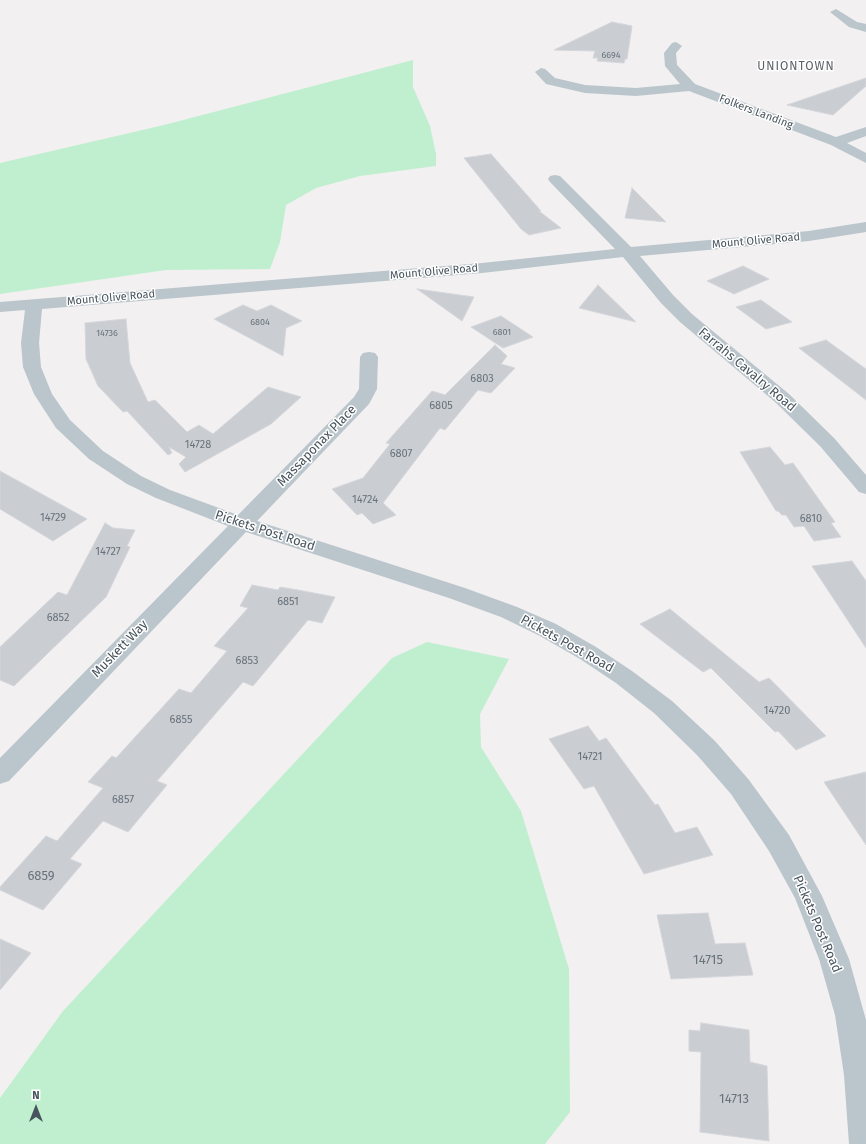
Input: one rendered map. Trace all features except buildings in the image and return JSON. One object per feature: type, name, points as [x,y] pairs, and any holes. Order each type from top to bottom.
[{"type":"street","points":[[836,12],[853,25],[866,28]]},
{"type":"street","name":"Folkers Landing","points":[[676,46],[670,53],[671,66],[690,86],[836,142],[866,159]]},
{"type":"street","points":[[541,72],[551,81],[585,89],[636,92],[690,86]]},
{"type":"street","points":[[836,142],[866,131]]},
{"type":"street","name":"Farrahs Cavalry Road","points":[[555,179],[626,252],[646,270],[667,299],[686,318],[782,398],[827,442],[866,488]]},
{"type":"street","name":"Mount Olive Road","points":[[0,307],[459,270],[626,252],[809,236],[866,227]]},
{"type":"street","name":"Pickets Post Road","points":[[34,304],[30,343],[32,366],[42,394],[63,424],[96,455],[134,480],[176,500],[241,524],[457,593],[509,612],[548,630],[588,653],[624,677],[663,707],[706,748],[740,787],[780,843],[808,896],[834,959],[851,1022],[860,1075],[865,1144]]},
{"type":"street","name":"Massaponax Place","points":[[241,524],[362,400],[368,389],[369,357]]},
{"type":"street","name":"Muskett Way","points":[[0,774],[241,524]]},
{"type":"green space","points":[[413,60],[413,87],[430,126],[436,154],[436,166],[360,176],[316,188],[286,205],[280,242],[270,269],[166,270],[0,294],[0,163],[164,125]]},
{"type":"green space","points":[[427,642],[509,659],[480,714],[481,747],[521,811],[569,969],[570,1112],[545,1144],[0,1144],[0,1098],[63,1011],[392,658]]},
{"type":"district","name":"UNIONTOWN","points":[[796,67]]}]
